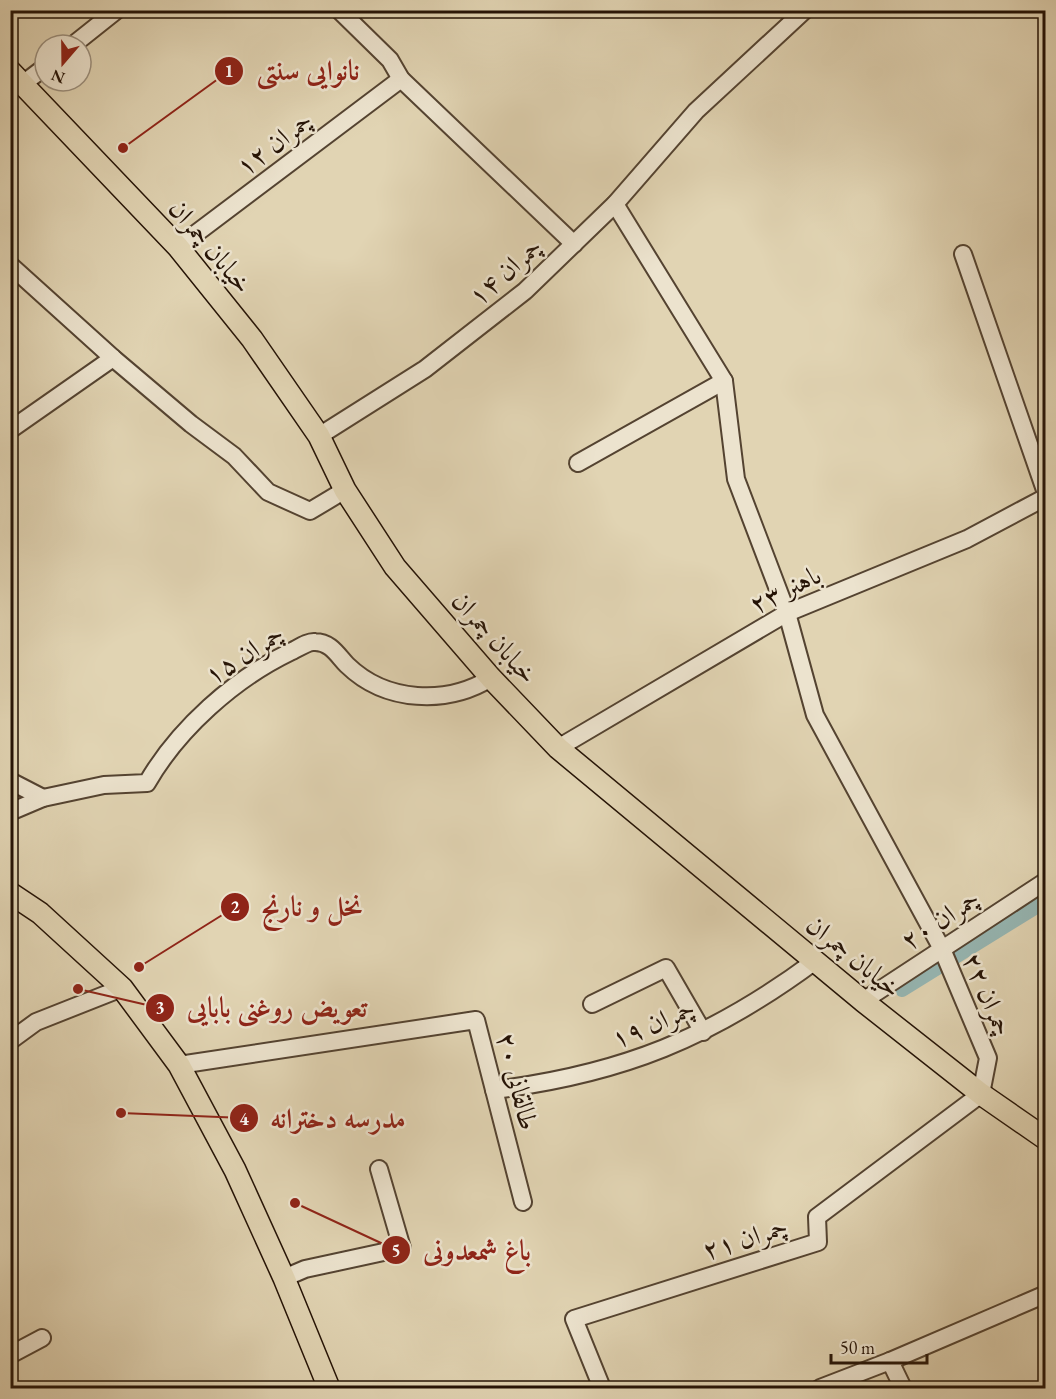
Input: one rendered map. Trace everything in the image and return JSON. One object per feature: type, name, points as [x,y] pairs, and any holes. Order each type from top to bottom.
[{"type":"main road","name":"خیابان چمران","points":[[15,81],[178,247],[252,339],[319,436],[345,490],[395,567],[491,678],[558,748],[863,1001],[981,1094],[1046,1139]]},
{"type":"main road","points":[[10,893],[40,913],[122,988],[179,1065],[235,1170],[284,1278],[329,1389]]},
{"type":"street","points":[[88,33],[117,10]]},
{"type":"street","points":[[339,10],[390,60],[401,80],[574,244]]},
{"type":"street","name":"چمران ۱۴","points":[[319,436],[425,369],[525,291],[615,204],[696,111],[805,10]]},
{"type":"street","points":[[15,81],[33,73]]},
{"type":"street","name":"چمران ۱۲","points":[[178,247],[401,80]]},
{"type":"street","points":[[578,463],[724,381],[615,204]]},
{"type":"street","points":[[963,254],[1046,493]]},
{"type":"street","points":[[10,266],[113,358],[191,424],[234,456],[268,492],[310,511],[345,490]]},
{"type":"street","points":[[10,430],[113,358]]},
{"type":"street","name":"چمران ۲۲","points":[[724,381],[736,479],[787,613],[815,715],[942,949],[988,1058],[981,1094]]},
{"type":"street","name":"باهنر ۲۳","points":[[558,748],[787,613],[967,539],[1046,497]]},
{"type":"street","name":"چمران ۱۵","points":[[43,798],[104,785],[147,783],[158,764],[207,708],[266,664],[314,641],[335,650],[348,666],[376,685],[408,696],[442,697],[474,689],[491,678]]},
{"type":"street","points":[[10,781],[43,798]]},
{"type":"street","points":[[10,812],[43,798]]},
{"type":"street","name":"چمران ۲۰","points":[[863,1001],[1046,881]]},
{"type":"street","name":"چمران ۱۹","points":[[494,1090],[570,1078],[663,1050],[704,1032],[752,1005],[815,961]]},
{"type":"street","points":[[592,1004],[666,968],[704,1032]]},
{"type":"street","points":[[10,1041],[36,1022],[122,988]]},
{"type":"street","name":"طالقانی ۲۰","points":[[179,1065],[476,1020],[523,1202]]},
{"type":"street","name":"چمران ۲۱","points":[[602,1389],[574,1318],[818,1242],[817,1217],[981,1094]]},
{"type":"street","points":[[284,1278],[305,1269],[402,1248],[379,1169]]},
{"type":"street","points":[[820,1389],[1046,1294]]},
{"type":"street","points":[[10,1355],[42,1338]]},
{"type":"street","points":[[890,1361],[903,1389]]},
{"type":"waterway","points":[[902,990],[1046,901]]},
{"type":"place","name":"نانوایی سنتی","points":[[123,148]]},
{"type":"place","name":"نخل و نارنج","points":[[139,967]]},
{"type":"place","name":"تعویض روغنی بابایی","points":[[78,989]]},
{"type":"place","name":"مدرسه دخترانه","points":[[121,1113]]},
{"type":"place","name":"باغ شمعدونی","points":[[295,1203]]}]
